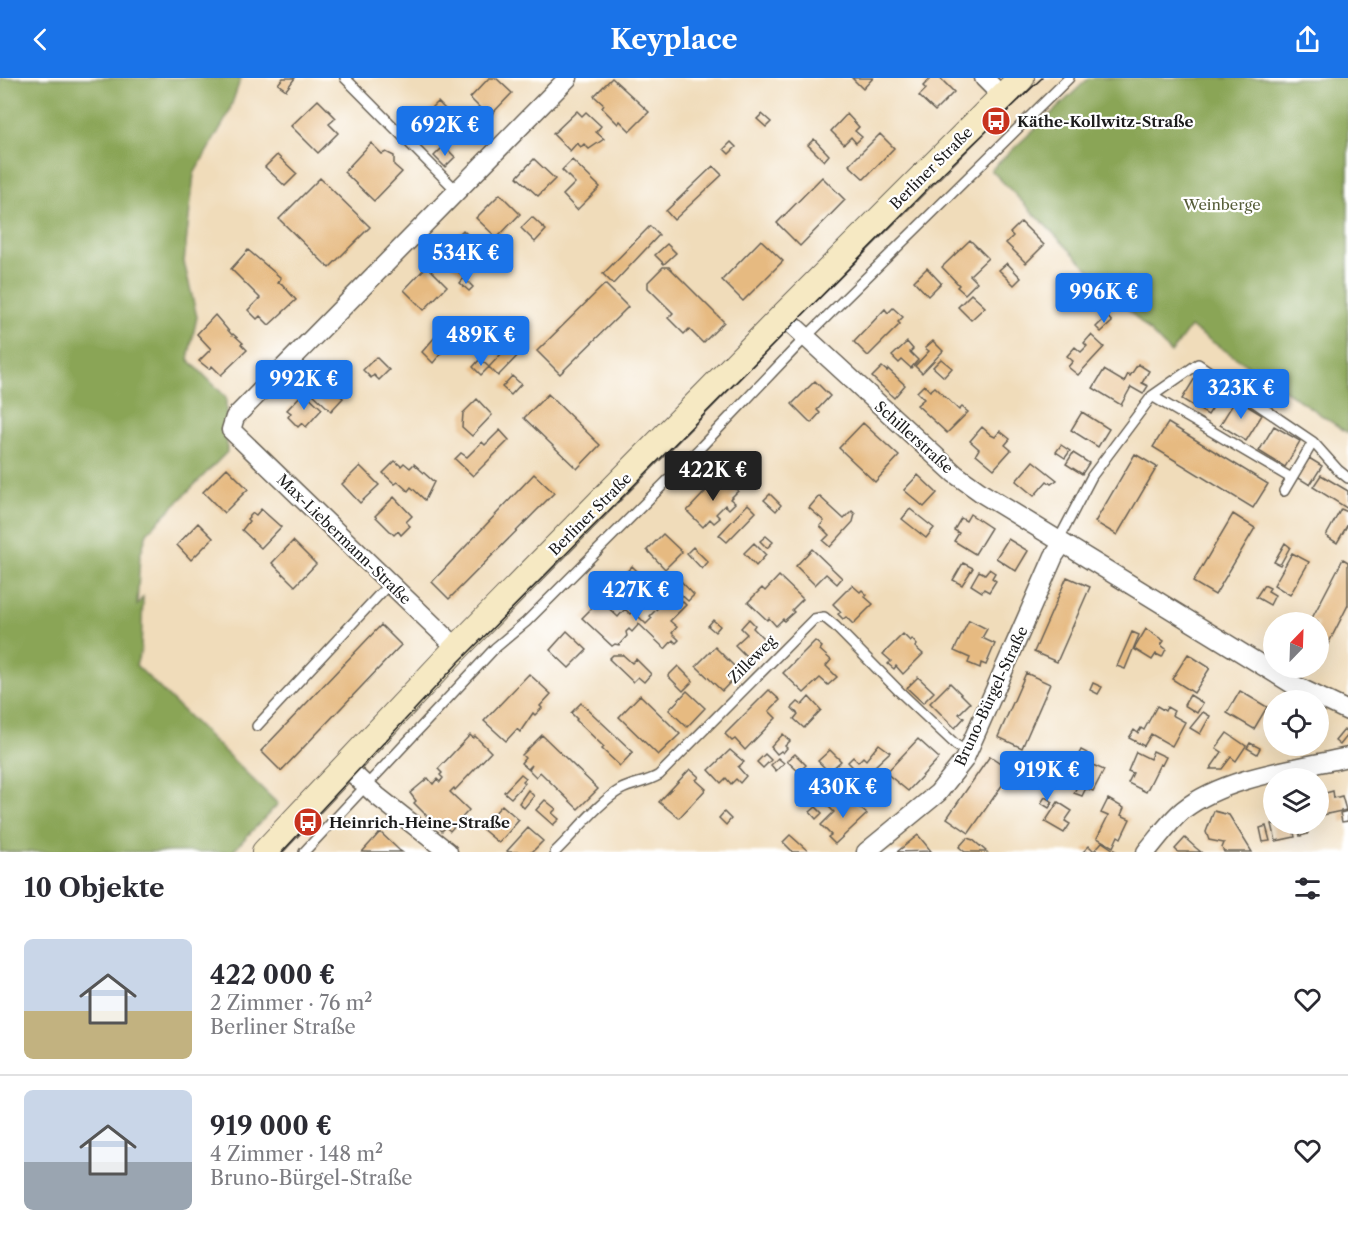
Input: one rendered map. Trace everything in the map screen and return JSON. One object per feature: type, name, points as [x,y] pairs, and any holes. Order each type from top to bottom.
[{"type":"street","points":[[457,191],[568,78]]},
{"type":"street","points":[[984,78],[1002,96]]},
{"type":"street","name":"Berliner Straße","points":[[265,852],[457,648],[1021,78]]},
{"type":"street","name":"Max-Liebermann-Straße","points":[[457,191],[235,417],[231,430],[457,648]]},
{"type":"street","name":"Schillerstraße","points":[[783,316],[955,474],[983,494],[1294,686],[1348,711]]},
{"type":"street","name":"Bruno-Bürgel-Straße","points":[[866,852],[938,794],[968,752],[1060,543]]},
{"type":"street","points":[[1146,852],[1181,812],[1199,798],[1216,790],[1348,758]]},
{"type":"street","points":[[346,766],[448,852]]},
{"type":"lane","points":[[345,78],[457,191]]},
{"type":"lane","name":"Berliner Straße","points":[[305,851],[495,648],[526,622],[700,448],[805,338],[1069,78]]},
{"type":"lane","points":[[1060,543],[1092,476],[1152,396],[1198,364],[1312,442],[1348,478]]},
{"type":"lane","points":[[1152,396],[1291,478]]},
{"type":"lane","points":[[1284,491],[1312,442]]},
{"type":"lane","points":[[257,726],[390,583]]},
{"type":"lane","name":"Zilleweg","points":[[555,852],[610,797],[622,789],[648,782],[659,775],[814,619],[824,617],[835,626],[900,693],[956,745],[968,752]]},
{"type":"green space","points":[[0,78],[241,78],[228,115],[194,174],[184,262],[197,317],[188,359],[226,397],[227,452],[147,533],[140,556],[137,605],[143,597],[141,650],[136,665],[278,804],[232,852],[0,852]]},
{"type":"green space","name":"Weinberge","points":[[1089,78],[1348,78],[1348,433],[1190,327],[1171,353],[991,170]]},
{"type":"building","points":[[283,78],[295,78],[286,90],[278,84]]},
{"type":"building","points":[[489,78],[496,78],[512,93],[489,117],[470,98]]},
{"type":"building","points":[[612,78],[649,112],[630,131],[620,121],[618,124],[594,96]]},
{"type":"building","points":[[852,78],[873,78],[863,89]]},
{"type":"building","points":[[931,78],[940,78],[954,92],[935,111],[919,96],[926,89],[923,86]]},
{"type":"building","points":[[318,100],[336,118],[329,124],[338,133],[318,153],[291,126]]},
{"type":"building","points":[[438,102],[462,126],[445,142],[421,119]]},
{"type":"building","points":[[577,111],[582,116],[586,112],[601,126],[596,132],[604,139],[589,149],[584,144],[581,147],[577,143],[570,151],[553,134]]},
{"type":"building","points":[[762,114],[771,122],[766,127],[757,119]]},
{"type":"building","points":[[847,114],[859,127],[855,131],[862,137],[856,143],[851,137],[844,144],[831,131]]},
{"type":"building","points":[[880,134],[894,148],[864,179],[849,165]]},
{"type":"building","points":[[814,139],[829,155],[824,161],[808,145]]},
{"type":"building","points":[[731,142],[736,147],[729,154],[724,149]]},
{"type":"building","points":[[371,143],[382,154],[386,152],[394,156],[394,165],[402,172],[374,201],[344,172]]},
{"type":"building","points":[[444,146],[455,157],[445,167],[434,156]]},
{"type":"building","points":[[277,155],[297,174],[285,186],[265,167]]},
{"type":"building","points":[[534,159],[555,179],[538,196],[517,177]]},
{"type":"building","points":[[572,160],[600,187],[577,210],[563,195],[575,183],[562,170]]},
{"type":"building","points":[[713,166],[722,175],[674,220],[666,211]]},
{"type":"building","points":[[822,177],[845,200],[800,246],[777,223]]},
{"type":"building","points":[[320,178],[370,227],[329,268],[279,219]]},
{"type":"building","points":[[500,194],[520,214],[497,238],[476,218]]},
{"type":"building","points":[[532,217],[546,230],[535,242],[521,228]]},
{"type":"building","points":[[1021,222],[1044,245],[1026,263],[1006,243],[1013,236],[1010,233]]},
{"type":"building","points":[[650,226],[659,235],[613,284],[603,274]]},
{"type":"building","points":[[463,230],[484,251],[461,274],[440,253]]},
{"type":"building","points":[[761,240],[783,261],[743,301],[722,280]]},
{"type":"building","points":[[970,240],[988,258],[970,275],[977,282],[965,294],[942,267]]},
{"type":"building","points":[[667,244],[676,253],[664,264],[655,255]]},
{"type":"building","points":[[248,250],[281,278],[278,283],[282,284],[296,300],[269,325],[260,316],[257,319],[248,310],[260,298],[231,269]]},
{"type":"building","points":[[1007,263],[1021,278],[1014,285],[999,270]]},
{"type":"building","points":[[427,266],[447,286],[424,310],[404,290]]},
{"type":"building","points":[[663,267],[669,267],[724,322],[703,343],[689,329],[684,334],[668,318],[673,313],[648,288],[648,282]]},
{"type":"building","points":[[927,268],[941,283],[928,296],[914,281]]},
{"type":"building","points":[[464,278],[473,287],[469,291],[460,283]]},
{"type":"building","points":[[605,284],[628,307],[560,374],[537,351]]},
{"type":"building","points":[[971,294],[985,307],[971,320],[958,307]]},
{"type":"building","points":[[893,308],[903,317],[898,322],[900,324],[868,356],[854,342],[885,309],[888,313]]},
{"type":"building","points":[[215,315],[247,350],[221,375],[212,366],[209,369],[199,361],[211,349],[197,334]]},
{"type":"building","points":[[1107,316],[1112,322],[1101,332],[1096,327]]},
{"type":"building","points":[[1091,335],[1104,347],[1078,375],[1068,367],[1073,361],[1067,356],[1075,347],[1081,352],[1087,346],[1084,343]]},
{"type":"building","points":[[435,337],[443,344],[440,347],[443,351],[433,363],[422,352]]},
{"type":"building","points":[[514,340],[524,349],[498,376],[489,367]]},
{"type":"building","points":[[933,341],[943,351],[922,373],[915,366],[929,351],[925,348]]},
{"type":"building","points":[[907,342],[913,349],[910,352],[918,360],[911,368],[902,360],[899,363],[892,356]]},
{"type":"building","points":[[376,357],[389,370],[379,380],[374,375],[371,378],[363,370]]},
{"type":"building","points":[[480,359],[489,367],[481,375],[473,367]]},
{"type":"building","points":[[941,359],[952,368],[944,377],[933,367]]},
{"type":"building","points":[[1138,364],[1149,371],[1142,383],[1148,386],[1143,394],[1131,387],[1121,405],[1093,388],[1104,370],[1124,382]]},
{"type":"building","points":[[882,367],[887,371],[888,369],[905,385],[894,398],[872,377]]},
{"type":"building","points":[[1198,373],[1224,390],[1208,415],[1182,399]]},
{"type":"building","points":[[512,376],[521,384],[511,395],[502,387]]},
{"type":"building","points":[[324,380],[343,398],[331,411],[312,393]]},
{"type":"building","points":[[815,381],[830,396],[817,410],[820,413],[811,423],[792,404]]},
{"type":"building","points":[[924,385],[930,391],[935,387],[959,410],[962,407],[968,412],[947,433],[917,405],[924,399],[917,392]]},
{"type":"building","points":[[304,392],[322,409],[306,427],[302,423],[298,427],[288,417],[291,413],[287,410]]},
{"type":"building","points":[[548,394],[600,445],[577,469],[524,418]]},
{"type":"building","points":[[477,399],[492,415],[472,436],[462,427],[463,413]]},
{"type":"building","points":[[1236,399],[1262,415],[1246,441],[1220,425]]},
{"type":"building","points":[[1082,412],[1109,429],[1098,447],[1071,430]]},
{"type":"building","points":[[863,423],[899,456],[875,482],[839,448]]},
{"type":"building","points":[[1168,423],[1268,484],[1253,508],[1153,447]]},
{"type":"building","points":[[1274,426],[1300,441],[1285,467],[1259,451]]},
{"type":"building","points":[[982,427],[995,437],[1000,431],[1010,439],[1005,445],[1011,450],[994,469],[976,454],[979,449],[970,441]]},
{"type":"building","points":[[500,430],[509,440],[473,476],[455,459],[461,453],[467,457],[482,442],[485,445]]},
{"type":"building","points":[[1061,445],[1070,451],[1065,458],[1056,452]]},
{"type":"building","points":[[1073,453],[1089,463],[1082,474],[1066,464]]},
{"type":"building","points":[[1135,454],[1157,467],[1117,535],[1095,522]]},
{"type":"building","points":[[1309,458],[1322,466],[1310,485],[1297,477]]},
{"type":"building","points":[[395,461],[401,466],[404,463],[410,468],[414,464],[434,482],[425,500],[411,487],[408,491],[398,482],[395,484],[383,473]]},
{"type":"building","points":[[1033,461],[1057,480],[1051,484],[1047,481],[1034,496],[1016,481]]},
{"type":"building","points":[[360,466],[379,485],[360,503],[342,484]]},
{"type":"building","points":[[227,468],[248,489],[224,513],[203,492]]},
{"type":"building","points":[[534,474],[554,493],[449,599],[432,582]]},
{"type":"building","points":[[721,475],[738,491],[730,499],[735,503],[729,509],[725,505],[716,514],[720,518],[714,523],[710,519],[703,527],[687,511]]},
{"type":"building","points":[[918,475],[937,493],[924,507],[904,490]]},
{"type":"building","points":[[1321,475],[1348,491],[1348,509],[1313,487]]},
{"type":"building","points":[[770,494],[781,505],[776,511],[764,500]]},
{"type":"building","points":[[819,496],[844,519],[852,511],[855,514],[853,522],[830,547],[823,541],[829,535],[820,526],[824,521],[809,508]]},
{"type":"building","points":[[394,497],[412,516],[406,522],[410,526],[401,535],[398,531],[394,535],[375,516]]},
{"type":"building","points":[[748,504],[756,512],[727,542],[719,535]]},
{"type":"building","points":[[261,509],[281,527],[261,548],[242,530],[249,521],[247,519],[253,513],[256,515]]},
{"type":"building","points":[[910,509],[934,528],[926,538],[902,519]]},
{"type":"building","points":[[1341,509],[1348,512],[1348,524],[1337,543],[1326,536]]},
{"type":"building","points":[[970,514],[991,528],[975,554],[954,541],[959,533],[954,530],[961,518],[966,521]]},
{"type":"building","points":[[1233,514],[1255,528],[1215,595],[1193,582]]},
{"type":"building","points":[[198,523],[213,538],[191,560],[177,545]]},
{"type":"building","points":[[663,534],[682,552],[665,569],[647,550]]},
{"type":"building","points":[[766,536],[773,542],[767,548],[760,541]]},
{"type":"building","points":[[1008,539],[1028,551],[1016,571],[996,558]]},
{"type":"building","points":[[293,541],[316,564],[295,586],[272,563]]},
{"type":"building","points":[[754,543],[766,555],[756,566],[744,553]]},
{"type":"building","points":[[1285,543],[1290,547],[1280,565],[1274,562]]},
{"type":"building","points":[[693,547],[708,562],[702,569],[687,553]]},
{"type":"building","points":[[812,549],[842,578],[837,584],[826,574],[815,585],[796,566]]},
{"type":"building","points":[[1292,553],[1309,562],[1290,595],[1274,585]]},
{"type":"building","points":[[1343,559],[1348,562],[1348,605],[1329,642],[1329,612],[1315,612]]},
{"type":"building","points":[[963,563],[973,568],[962,585],[953,580]]},
{"type":"building","points":[[632,566],[651,585],[634,602],[615,584]]},
{"type":"building","points":[[989,569],[995,573],[992,578],[996,581],[989,592],[984,589],[982,592],[971,585],[979,571],[985,574]]},
{"type":"building","points":[[779,576],[803,599],[792,610],[794,612],[776,626],[748,602],[762,588],[765,591]]},
{"type":"building","points":[[1067,577],[1090,587],[1057,662],[1034,652]]},
{"type":"building","points":[[678,578],[694,595],[688,601],[671,585]]},
{"type":"building","points":[[852,585],[860,592],[862,590],[867,595],[865,597],[873,604],[853,624],[846,617],[843,619],[838,614],[841,612],[833,604]]},
{"type":"building","points":[[1264,585],[1270,588],[1268,591],[1275,595],[1270,605],[1256,597]]},
{"type":"building","points":[[673,592],[686,605],[670,621],[677,627],[672,633],[679,640],[676,643],[673,640],[665,649],[639,624],[632,632],[629,629],[626,632],[627,636],[619,645],[612,646],[582,618],[600,600],[618,617],[625,609],[630,614],[633,611],[646,624],[652,618],[650,616]]},
{"type":"building","points":[[749,619],[755,625],[753,628],[769,644],[752,662],[735,645],[747,634],[741,628]]},
{"type":"building","points":[[713,620],[720,626],[715,632],[708,626]]},
{"type":"building","points":[[969,620],[987,629],[982,638],[995,644],[986,665],[981,663],[980,668],[968,663],[970,658],[954,651]]},
{"type":"building","points":[[381,625],[401,645],[281,771],[261,751]]},
{"type":"building","points":[[1146,629],[1164,641],[1161,645],[1166,649],[1162,657],[1156,654],[1152,660],[1134,649]]},
{"type":"building","points":[[567,631],[587,650],[569,668],[550,650]]},
{"type":"building","points":[[1132,632],[1139,635],[1125,669],[1117,666]]},
{"type":"building","points":[[903,634],[910,641],[912,639],[917,645],[915,647],[923,654],[903,674],[896,666],[894,669],[888,664],[891,661],[883,654]]},
{"type":"building","points":[[815,641],[822,647],[820,650],[831,660],[826,666],[837,677],[828,685],[820,678],[804,693],[783,673]]},
{"type":"building","points":[[715,647],[740,672],[722,691],[696,666]]},
{"type":"building","points":[[1188,654],[1210,668],[1194,693],[1172,679]]},
{"type":"building","points":[[613,655],[623,655],[632,663],[636,659],[651,674],[644,682],[638,677],[633,682],[609,659]]},
{"type":"building","points":[[678,666],[693,681],[683,691],[668,676]]},
{"type":"building","points":[[1026,673],[1050,684],[1022,748],[998,737]]},
{"type":"building","points":[[529,674],[551,694],[540,706],[542,708],[535,715],[533,713],[520,732],[517,729],[506,741],[484,721]]},
{"type":"building","points":[[918,677],[934,692],[923,703],[907,688]]},
{"type":"building","points":[[950,683],[970,703],[959,714],[964,718],[955,728],[930,703]]},
{"type":"building","points":[[1093,683],[1102,687],[1098,694],[1090,690]]},
{"type":"building","points":[[769,690],[780,700],[769,711],[776,718],[745,750],[735,739],[732,741],[725,734]]},
{"type":"building","points":[[687,691],[705,708],[687,727],[669,710]]},
{"type":"building","points":[[1240,691],[1263,705],[1263,714],[1254,729],[1227,713]]},
{"type":"building","points":[[640,695],[680,734],[658,755],[619,717]]},
{"type":"building","points":[[1190,695],[1203,703],[1197,713],[1184,705]]},
{"type":"building","points":[[809,697],[821,710],[804,728],[794,719],[798,714],[792,708],[798,702],[802,705]]},
{"type":"building","points":[[581,703],[633,752],[620,766],[571,713]]},
{"type":"building","points":[[1157,706],[1165,711],[1167,707],[1174,711],[1172,715],[1185,722],[1172,746],[1151,734],[1144,746],[1129,738],[1134,730],[1138,733],[1141,728],[1144,730]]},
{"type":"building","points":[[1203,712],[1210,716],[1200,734],[1190,728]]},
{"type":"building","points":[[1344,730],[1348,735],[1340,745],[1335,741]]},
{"type":"building","points":[[1227,733],[1246,746],[1236,761],[1231,757],[1222,769],[1210,769],[1222,752],[1216,748]]},
{"type":"building","points":[[783,734],[790,741],[783,753],[781,751],[777,754],[771,747]]},
{"type":"building","points":[[470,735],[473,738],[475,736],[491,752],[455,790],[454,788],[450,792],[469,810],[450,831],[446,827],[442,831],[414,803],[416,801],[410,793],[428,778],[433,784],[437,779],[440,782],[443,778],[438,769]]},
{"type":"building","points":[[542,735],[598,789],[578,809],[540,772],[536,777],[529,770],[532,765],[528,769],[521,763],[525,758],[522,755]]},
{"type":"building","points":[[918,739],[939,758],[908,791],[886,773]]},
{"type":"building","points":[[1250,743],[1260,748],[1257,754],[1247,748]]},
{"type":"building","points":[[879,744],[890,752],[874,767],[881,774],[870,785],[848,762],[853,757],[858,762],[863,757],[866,760]]},
{"type":"building","points":[[730,750],[744,762],[738,767],[746,776],[740,783],[736,779],[731,784],[726,778],[721,783],[709,770]]},
{"type":"building","points":[[830,750],[841,761],[829,772],[818,761]]},
{"type":"building","points":[[1081,750],[1087,753],[1084,761],[1104,770],[1093,791],[1086,788],[1082,796],[1074,793],[1078,784],[1074,782],[1079,771],[1072,768]]},
{"type":"building","points":[[1153,751],[1166,757],[1146,792],[1128,783],[1133,773],[1128,771],[1136,752],[1150,759]]},
{"type":"building","points":[[765,754],[771,760],[763,768],[757,762]]},
{"type":"building","points":[[795,754],[806,765],[799,772],[787,761]]},
{"type":"building","points":[[990,756],[1012,771],[969,833],[947,818]]},
{"type":"building","points":[[778,758],[784,763],[776,771],[771,765]]},
{"type":"building","points":[[690,769],[699,777],[696,780],[706,789],[679,818],[659,802]]},
{"type":"building","points":[[814,770],[819,775],[823,771],[830,779],[815,793],[803,781]]},
{"type":"building","points":[[521,774],[526,778],[523,781],[525,783],[511,798],[504,792]]},
{"type":"building","points":[[528,790],[534,796],[524,808],[519,803]]},
{"type":"building","points":[[1333,791],[1334,798],[1342,796],[1346,810],[1329,814],[1329,792]]},
{"type":"building","points":[[1045,797],[1053,802],[1049,808],[1041,803]]},
{"type":"building","points":[[848,798],[867,814],[835,844],[828,837],[831,835],[821,825],[834,812],[828,806],[835,799],[841,805]]},
{"type":"building","points":[[1108,799],[1124,808],[1121,815],[1130,819],[1121,838],[1118,836],[1113,847],[1097,838],[1108,816],[1101,813]]},
{"type":"building","points":[[545,800],[556,809],[552,813],[559,819],[553,825],[536,810]]},
{"type":"building","points":[[1058,802],[1072,811],[1065,821],[1070,824],[1064,833],[1045,822]]},
{"type":"building","points":[[502,805],[519,820],[499,843],[481,828]]},
{"type":"building","points":[[816,807],[822,813],[816,819],[810,812]]},
{"type":"building","points":[[1214,811],[1229,815],[1252,852],[1224,852],[1222,848],[1224,843],[1209,840],[1206,832]]},
{"type":"building","points":[[1348,811],[1348,821],[1342,822],[1340,813]]},
{"type":"building","points":[[724,812],[731,819],[726,825],[719,818]]},
{"type":"building","points":[[1263,827],[1263,834],[1268,834],[1270,841],[1263,842],[1260,828]]},
{"type":"building","points":[[528,828],[543,841],[532,852],[508,852],[507,851]]},
{"type":"building","points":[[380,832],[399,850],[402,852],[362,852]]},
{"type":"building","points":[[1274,834],[1294,834],[1295,837],[1276,841]]},
{"type":"building","points":[[790,835],[809,852],[793,852],[783,842]]},
{"type":"building","points":[[918,835],[931,851],[897,852]]},
{"type":"building","points":[[967,838],[973,840],[987,852],[965,852],[959,847]]},
{"type":"building","points":[[1185,838],[1201,852],[1178,852],[1175,849]]},
{"type":"building","points":[[1102,842],[1117,852],[1083,852],[1089,846],[1094,851]]},
{"type":"tram line","points":[[282,852],[459,662],[945,171],[1042,78]]},
{"type":"place","name":"Käthe-Kollwitz-Straße","points":[[996,121]]},
{"type":"place","name":"Heinrich-Heine-Straße","points":[[308,822]]}]
